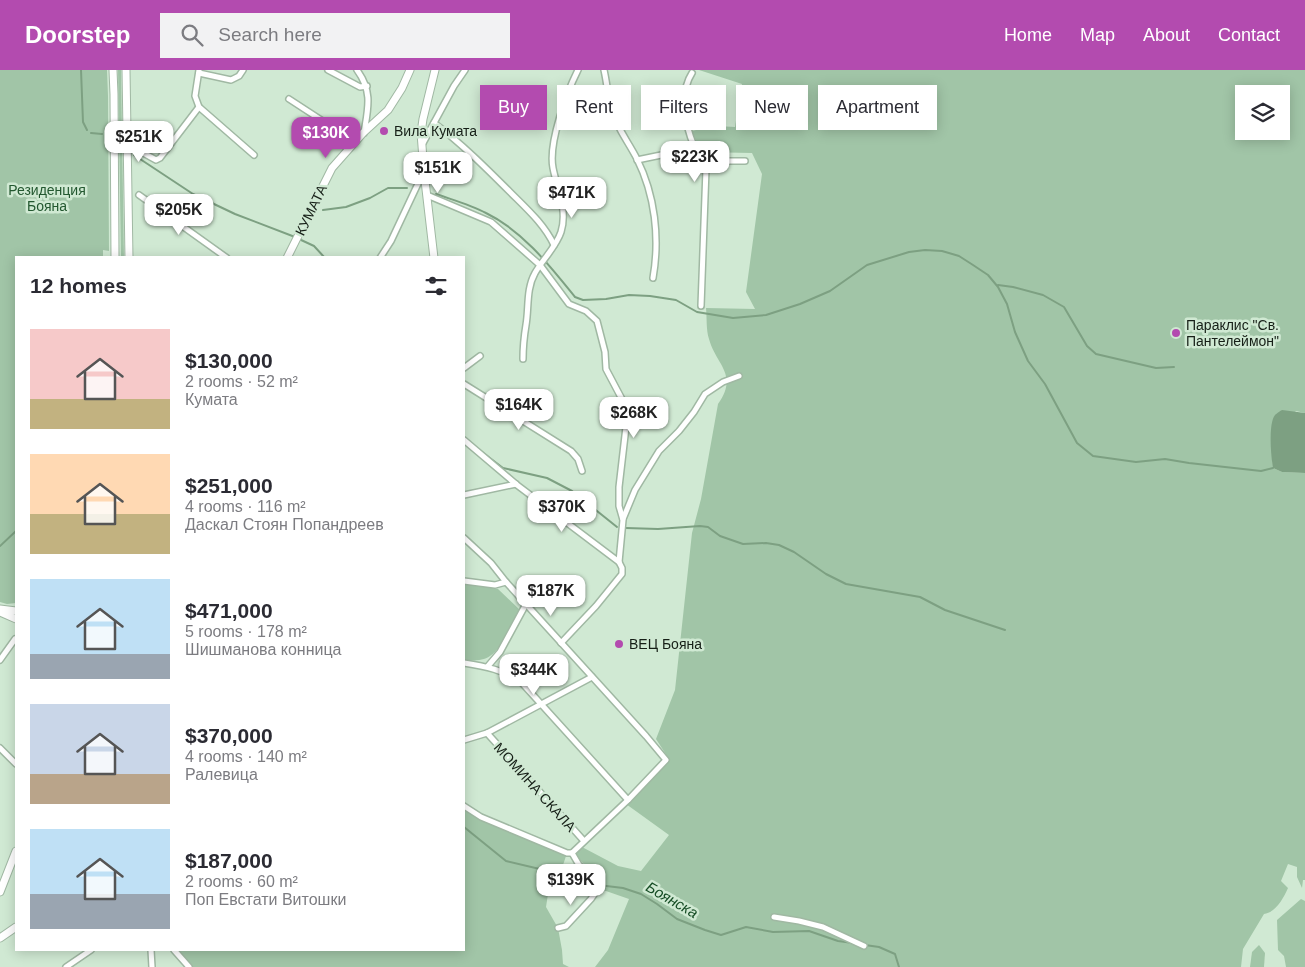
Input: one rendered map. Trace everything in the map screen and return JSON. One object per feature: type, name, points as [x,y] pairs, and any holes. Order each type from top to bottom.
[{"type":"main road","points":[[113,70],[115,256]]},
{"type":"main road","points":[[126,70],[130,256]]},
{"type":"main road","name":"КУМАТА","points":[[288,256],[332,168],[355,142],[388,110],[402,88],[410,70]]},
{"type":"main road","points":[[434,70],[423,119],[422,147],[434,256]]},
{"type":"main road","points":[[0,611],[15,611]]},
{"type":"main road","points":[[0,611],[15,618]]},
{"type":"main road","points":[[0,892],[15,854]]},
{"type":"main road","points":[[0,938],[15,928]]},
{"type":"street","points":[[243,70],[239,76],[231,80],[200,72],[195,96],[199,107],[254,155]]},
{"type":"street","points":[[328,70],[360,87],[367,86]]},
{"type":"street","points":[[357,70],[367,86],[368,108],[364,133]]},
{"type":"street","points":[[422,147],[434,122],[465,70]]},
{"type":"street","points":[[523,359],[523,338],[530,287],[534,274],[561,232],[562,209],[552,167],[553,150],[561,112],[578,70]]},
{"type":"street","points":[[604,70],[612,112],[647,181],[654,216],[656,261],[653,278]]},
{"type":"street","points":[[692,73],[687,82],[685,105],[695,148],[704,157],[713,161],[745,161]]},
{"type":"street","points":[[289,100],[355,142]]},
{"type":"street","points":[[128,148],[136,149],[156,160],[160,158],[199,107]]},
{"type":"street","points":[[434,122],[456,140],[528,209],[554,245]]},
{"type":"street","points":[[637,160],[695,148]]},
{"type":"street","points":[[701,306],[706,170],[704,157]]},
{"type":"street","points":[[381,256],[392,241],[424,172]]},
{"type":"street","points":[[139,195],[224,256]]},
{"type":"street","points":[[427,195],[491,222],[540,265],[569,304],[586,311],[597,321],[605,352],[606,369],[624,403],[626,413],[619,487],[619,506],[623,520]]},
{"type":"street","points":[[465,367],[480,356]]},
{"type":"street","points":[[561,643],[622,576],[620,562],[623,520],[635,490],[659,451],[684,425],[705,394],[723,382],[739,376]]},
{"type":"street","points":[[465,385],[571,451],[578,459],[582,471]]},
{"type":"street","points":[[465,441],[516,484],[620,562]]},
{"type":"street","points":[[465,495],[516,484]]},
{"type":"street","points":[[465,539],[491,563],[666,760],[628,800],[572,853],[567,853],[482,817],[465,807]]},
{"type":"street","points":[[465,581],[495,585],[506,582]]},
{"type":"street","points":[[488,666],[500,652],[526,604]]},
{"type":"street","points":[[0,660],[15,639]]},
{"type":"street","points":[[465,663],[488,666],[516,679],[628,800]]},
{"type":"street","points":[[465,740],[487,733],[592,677]]},
{"type":"street","name":"МОМИНА СКАЛА","points":[[487,733],[584,841]]},
{"type":"street","points":[[0,748],[15,763]]},
{"type":"street","name":"МОМИНА СКАЛА","points":[[558,928],[566,926],[592,899],[595,893],[593,876],[580,865],[572,853]]},
{"type":"street","points":[[774,917],[823,927],[864,946]]},
{"type":"street","points":[[66,967],[90,951]]},
{"type":"street","points":[[151,951],[152,967]]},
{"type":"street","points":[[175,951],[189,967]]},
{"type":"green space","name":"Резиденция Бояна","points":[[0,70],[107,70],[109,251],[103,250],[103,256],[15,256],[15,603],[0,602]]},
{"type":"green space","points":[[118,70],[121,70],[124,256],[121,256]]},
{"type":"green space","points":[[699,70],[1305,70],[1305,413],[1296,411],[1271,436],[1273,468],[1282,472],[1305,473],[1305,880],[1303,880],[1302,888],[1297,877],[1297,867],[1288,864],[1281,881],[1288,888],[1276,908],[1264,914],[1243,949],[1241,967],[595,967],[608,950],[629,899],[606,891],[599,891],[595,873],[575,856],[582,847],[618,866],[641,871],[669,835],[626,804],[667,764],[667,756],[656,739],[675,690],[692,533],[701,499],[718,404],[724,394],[726,385],[724,370],[712,348],[708,335],[706,308],[755,309],[746,292],[762,174],[752,153],[702,152],[691,131],[726,130],[726,126],[735,127],[736,121],[736,130],[808,130],[808,85],[742,85]]},
{"type":"green space","points":[[465,583],[498,589],[520,610],[499,648],[487,658],[465,660]]},
{"type":"green space","points":[[465,807],[482,817],[567,853],[548,894],[546,907],[558,928],[563,964],[569,967],[193,967],[177,951],[465,951]]},
{"type":"green space","points":[[1301,899],[1305,901],[1305,967],[1286,967],[1284,956],[1278,950],[1277,920]]},
{"type":"green space","points":[[1259,945],[1265,953],[1264,967],[1250,967],[1252,952]]},
{"type":"shaded area","points":[[1282,410],[1305,413],[1305,473],[1282,472],[1273,468],[1271,426],[1275,415]]},
{"type":"waterway","points":[[81,70],[83,122],[87,130]]},
{"type":"waterway","points":[[91,133],[102,134]]},
{"type":"waterway","points":[[134,155],[193,194],[235,214],[295,237]]},
{"type":"waterway","points":[[323,210],[346,207],[370,198],[388,188],[407,188]]},
{"type":"waterway","points":[[436,194],[480,210],[512,229],[535,250],[575,297],[583,300],[629,295],[650,296],[676,300],[697,312],[733,318],[766,315],[800,304],[830,291],[867,265],[909,252],[925,250],[942,251],[959,256],[988,275],[998,287],[1007,304],[1015,332],[1028,361],[1045,384],[1077,443],[1093,456],[1136,462],[1165,459],[1261,471],[1273,468]]},
{"type":"waterway","points":[[299,239],[314,246],[323,256]]},
{"type":"waterway","points":[[998,285],[1043,295],[1064,307],[1087,346],[1096,354],[1156,368],[1174,367]]},
{"type":"waterway","points":[[478,449],[503,468],[547,478],[572,491],[617,527]]},
{"type":"waterway","points":[[626,528],[658,529],[700,526],[708,527],[720,536],[743,544],[766,543],[779,545],[846,584],[920,597],[945,610],[1005,630]]},
{"type":"waterway","name":"Боянска","points":[[0,546],[15,532]]},
{"type":"waterway","name":"Боянска","points":[[465,828],[506,861],[544,870],[567,884],[590,884],[623,888],[641,894],[677,919],[721,935],[746,927],[773,932],[809,931],[838,941],[853,943]]},
{"type":"waterway","name":"Боянска","points":[[865,945],[879,947],[895,954],[899,967]]},
{"type":"place","name":"Вила Кумата","points":[[384,131]]},
{"type":"place","name":"Параклис \"Св. Пантелеймон\"","points":[[1176,333]]},
{"type":"place","name":"ВЕЦ Бояна","points":[[619,644]]}]
